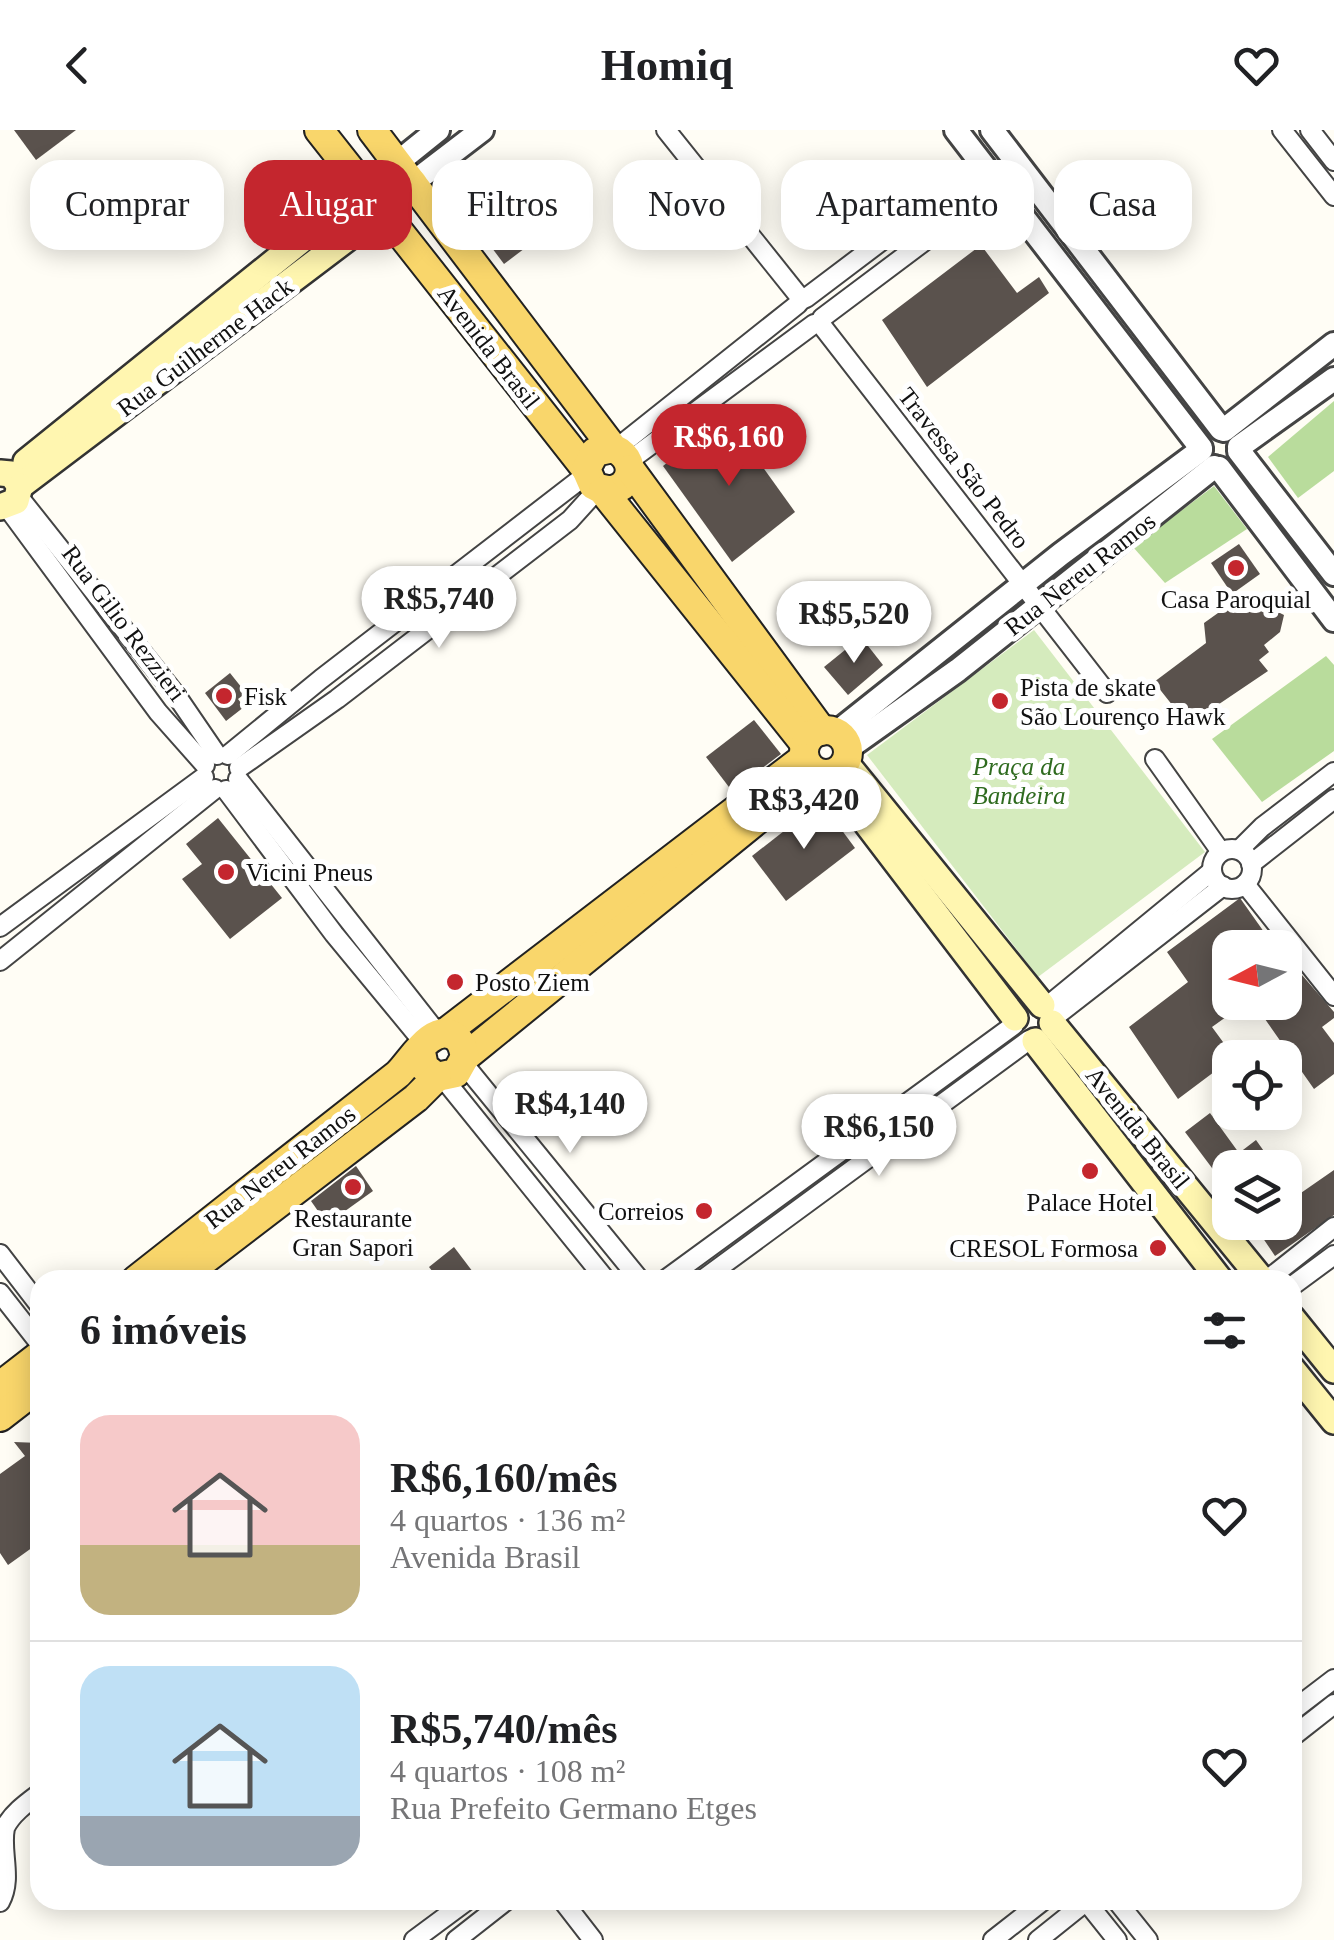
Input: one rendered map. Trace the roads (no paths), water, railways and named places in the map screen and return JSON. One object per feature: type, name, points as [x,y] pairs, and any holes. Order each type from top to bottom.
[{"type":"main road","name":"Avenida Brasil","points":[[319,130],[342,160]]},
{"type":"main road","name":"Avenida Brasil","points":[[372,130],[396,160]]},
{"type":"main road","name":"Avenida Brasil","points":[[412,180],[622,457],[826,753]]},
{"type":"main road","name":"Rua Guilherme Hack","points":[[7,486],[310,250]]},
{"type":"main road","name":"Avenida Brasil","points":[[412,250],[594,481],[826,753],[1035,1022],[1213,1270]]},
{"type":"main road","points":[[594,452],[622,457],[622,486],[594,481],[594,452]]},
{"type":"main road","name":"Rua Nereu Ramos","points":[[149,1270],[398,1074],[432,1040],[826,753]]},
{"type":"main road","name":"Rua Nereu Ramos","points":[[191,1270],[452,1069],[826,753]]},
{"type":"main road","name":"Avenida Brasil","points":[[1035,1022],[1255,1270]]},
{"type":"main road","points":[[432,1040],[460,1041],[452,1069],[424,1068],[432,1040]]},
{"type":"main road","points":[[1302,1330],[1334,1370]]},
{"type":"main road","points":[[0,1386],[30,1363]]},
{"type":"main road","points":[[1302,1381],[1334,1421]]},
{"type":"main road","points":[[0,1417],[30,1394]]},
{"type":"street","name":"Rua Guilherme Hack","points":[[412,164],[438,130]]},
{"type":"street","name":"Rua Guilherme Hack","points":[[412,169],[482,130]]},
{"type":"street","points":[[666,130],[802,301]]},
{"type":"street","points":[[956,130],[979,160]]},
{"type":"street","points":[[992,130],[1334,574]]},
{"type":"street","points":[[1282,130],[1334,196]]},
{"type":"street","points":[[1310,130],[1334,161]]},
{"type":"street","points":[[1034,232],[1334,620]]},
{"type":"street","points":[[622,457],[802,301],[869,250]]},
{"type":"street","points":[[622,457],[913,250]]},
{"type":"street","points":[[1098,314],[1121,298]]},
{"type":"street","name":"Travessa São Pedro","points":[[802,301],[799,320],[818,321],[1106,693]]},
{"type":"street","points":[[1209,458],[1230,464],[1231,439],[1334,344]]},
{"type":"street","points":[[1209,458],[1210,432],[1231,439],[1334,379]]},
{"type":"street","name":"Rua Nereu Ramos","points":[[826,753],[944,647],[1061,554],[1209,458]]},
{"type":"street","name":"Rua Nereu Ramos","points":[[826,753],[958,670],[1040,606],[1209,458]]},
{"type":"street","points":[[0,961],[221,772],[321,679],[594,481]]},
{"type":"street","points":[[29,940],[5,923],[221,772],[338,699],[570,520],[594,481]]},
{"type":"street","name":"Rua Gilio Rezzieri","points":[[7,486],[176,695],[221,772],[432,1040]]},
{"type":"street","name":"Rua Gilio Rezzieri","points":[[7,486],[158,712],[221,772]]},
{"type":"street","points":[[944,647],[958,670]]},
{"type":"street","points":[[321,679],[338,699]]},
{"type":"street","points":[[158,712],[176,695]]},
{"type":"street","points":[[1156,759],[1237,855],[1250,875],[1244,884],[1234,888],[1217,879],[1213,861],[1237,855],[1334,800]]},
{"type":"street","points":[[1237,855],[1262,827],[1334,772]]},
{"type":"street","points":[[715,1270],[1217,879]]},
{"type":"street","points":[[1244,884],[1334,996]]},
{"type":"street","points":[[679,1270],[1035,1022]]},
{"type":"street","points":[[452,1069],[599,1270]]},
{"type":"street","points":[[452,1069],[631,1270]]},
{"type":"street","points":[[1277,1270],[1334,1227]]},
{"type":"street","points":[[0,1254],[30,1293]]},
{"type":"street","points":[[1302,1278],[1334,1254]]},
{"type":"street","points":[[0,1293],[30,1331]]},
{"type":"street","points":[[1302,1703],[1334,1679]]},
{"type":"street","points":[[1302,1729],[1334,1704]]},
{"type":"street","points":[[0,1902],[5,1893],[1,1843],[5,1826],[30,1802]]},
{"type":"street","points":[[414,1940],[440,1932],[459,1910]]},
{"type":"street","points":[[456,1940],[494,1910]]},
{"type":"street","points":[[570,1910],[594,1940]]},
{"type":"street","points":[[993,1940],[1031,1910]]},
{"type":"street","points":[[1038,1940],[1077,1910]]},
{"type":"street","points":[[1093,1910],[1117,1940]]},
{"type":"street","points":[[1124,1910],[1148,1940]]},
{"type":"place","name":"Casa Paroquial","points":[[1236,568]]},
{"type":"place","name":"Fisk","points":[[224,696]]},
{"type":"place","name":"Pista de skate São Lourenço Hawk","points":[[1000,701]]},
{"type":"place","name":"Vicini Pneus","points":[[226,872]]},
{"type":"place","name":"Posto Ziem","points":[[455,982]]},
{"type":"place","name":"Palace Hotel","points":[[1090,1171]]},
{"type":"place","name":"Restaurante Gran Sapori","points":[[353,1187]]},
{"type":"place","name":"Correios","points":[[704,1211]]},
{"type":"place","name":"CRESOL Formosa","points":[[1158,1248]]},
{"type":"park label","name":"Praça da Bandeira","points":[[1019,780]]}]
